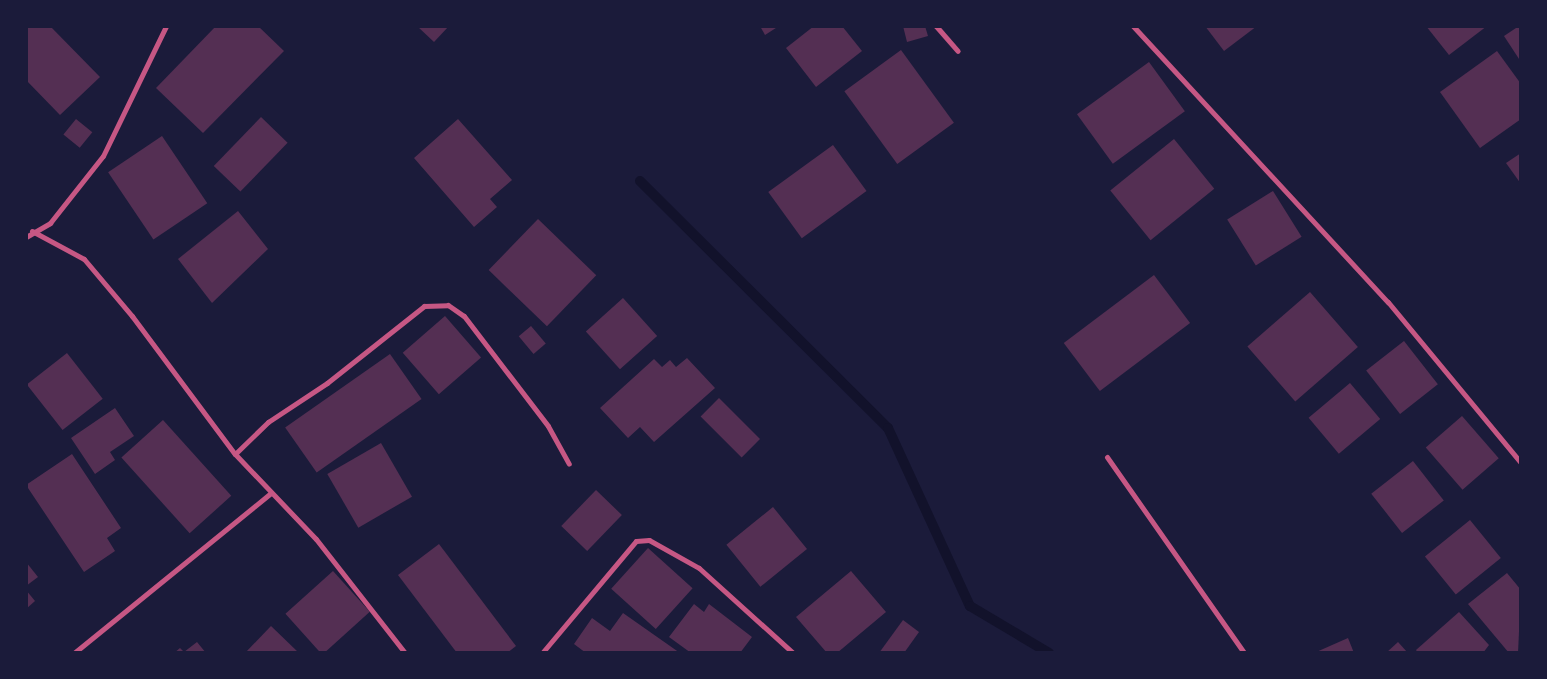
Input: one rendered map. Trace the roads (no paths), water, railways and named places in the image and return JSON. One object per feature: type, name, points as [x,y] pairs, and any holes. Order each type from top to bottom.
[{"type":"street","points":[[26,237],[32,231],[50,223],[103,156],[166,26]]},
{"type":"street","points":[[936,26],[958,51]]},
{"type":"street","points":[[1133,26],[1388,302],[1521,463]]},
{"type":"street","points":[[32,231],[84,259],[132,316],[235,454],[316,539],[405,653]]},
{"type":"street","points":[[235,454],[268,422],[327,383],[424,306],[448,306],[464,316],[548,426],[570,464]]},
{"type":"street","points":[[1107,457],[1244,653]]},
{"type":"street","points":[[74,653],[271,493]]},
{"type":"street","points":[[542,653],[636,541],[649,540],[699,568],[793,653]]},
{"type":"waterway","points":[[640,181],[888,428],[970,606],[1049,653]]}]
